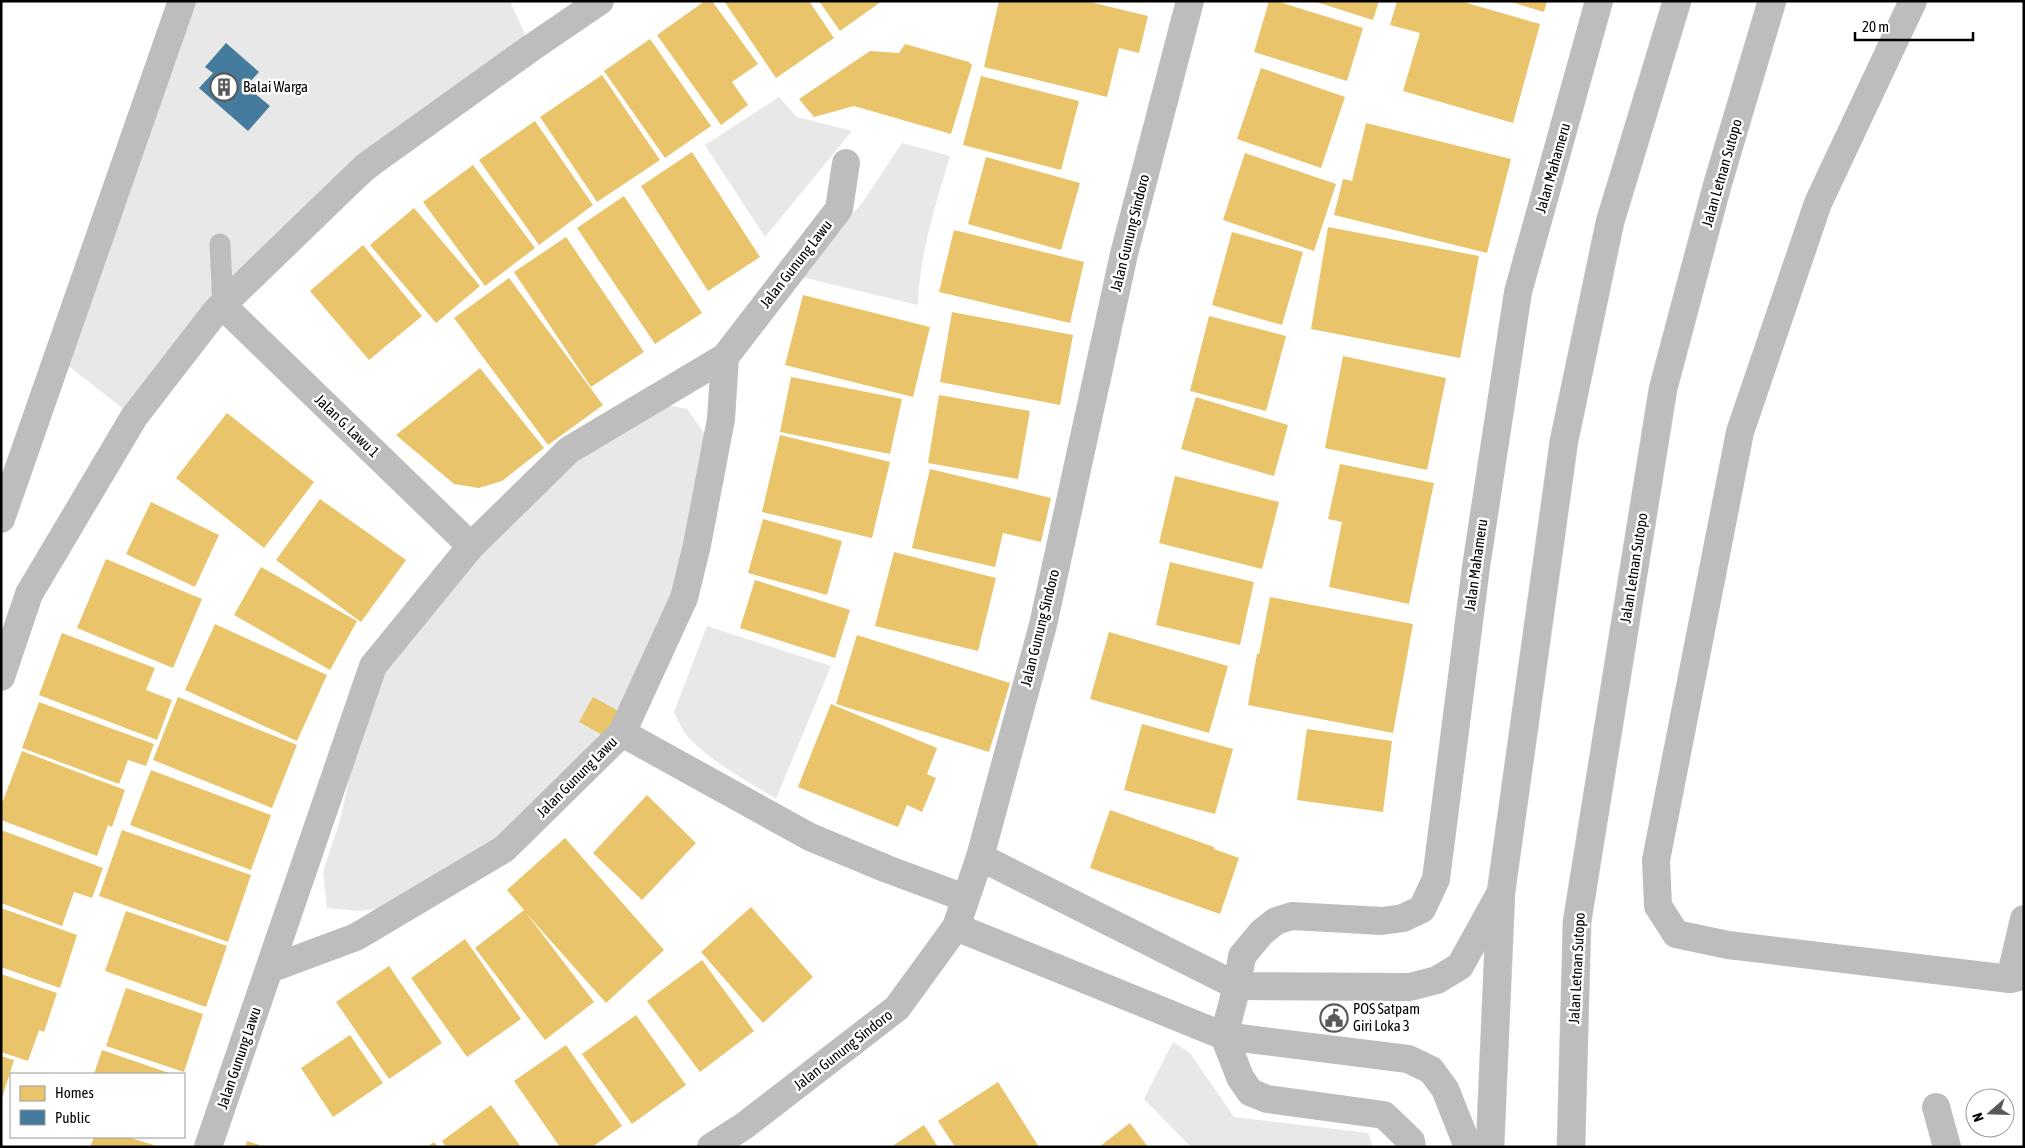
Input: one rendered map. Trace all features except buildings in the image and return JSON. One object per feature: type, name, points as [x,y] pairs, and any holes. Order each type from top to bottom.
[{"type":"street","points":[[1,519],[182,1]]},
{"type":"street","points":[[1,677],[29,594],[134,417],[216,311],[365,166],[600,1]]},
{"type":"street","name":"Jalan Gunung Sindoro","points":[[711,1147],[744,1126],[897,1008],[956,927],[980,857],[1043,625],[1124,254],[1190,1]]},
{"type":"street","name":"Jalan Mahameru","points":[[1224,1036],[1237,986],[1242,956],[1262,932],[1276,921],[1292,916],[1382,921],[1403,918],[1422,909],[1436,880],[1476,566],[1518,292],[1599,1]]},
{"type":"street","points":[[1490,1147],[1501,892],[1564,441],[1610,222],[1677,1]]},
{"type":"street","name":"Jalan Letnan Sutopo","points":[[1571,1147],[1577,922],[1664,389],[1717,186],[1772,1]]},
{"type":"street","points":[[1913,1],[1818,203],[1740,432],[1656,860],[1658,906],[1676,934],[1728,945],[2017,977],[2024,918]]},
{"type":"street","name":"Jalan Gunung Lawu","points":[[208,1147],[373,666],[471,546],[569,450],[725,357],[839,209],[846,162]]},
{"type":"street","name":"Jalan G. Lawu 1","points":[[223,306],[471,546]]},
{"type":"street","name":"Jalan Gunung Lawu","points":[[270,969],[356,937],[504,849],[622,733],[684,598],[697,545],[721,419],[725,357]]},
{"type":"street","points":[[622,733],[810,837],[887,869],[966,898]]},
{"type":"street","points":[[980,857],[1237,986],[1410,987],[1437,980],[1460,966],[1501,892]]},
{"type":"street","points":[[956,927],[1224,1036],[1408,1058],[1430,1070],[1445,1089],[1468,1147]]},
{"type":"street","points":[[1224,1036],[1240,1077],[1250,1092],[1267,1099],[1384,1115],[1411,1141],[1412,1147]]},
{"type":"street","points":[[1936,1107],[1947,1147]]},
{"type":"lane","points":[[220,244],[223,306]]},
{"type":"shaded area","points":[[193,1],[510,1],[531,48],[216,311],[134,417],[53,354]]},
{"type":"shaded area","points":[[779,97],[797,117],[852,131],[765,237],[705,145]]},
{"type":"shaded area","points":[[902,143],[950,156],[925,249],[921,268],[918,305],[797,276],[863,202]]},
{"type":"shaded area","points":[[663,404],[687,409],[705,434],[684,598],[622,733],[504,849],[411,905],[360,911],[327,908],[323,872],[341,817],[373,666],[578,444]]},
{"type":"shaded area","points":[[707,626],[831,666],[776,799],[729,770],[696,745],[685,733],[674,712]]},
{"type":"shaded area","points":[[1173,1042],[1190,1053],[1234,1117],[1368,1133],[1373,1147],[1191,1147],[1144,1099]]},
{"type":"place","name":"Balai Warga","points":[[224,87]]},
{"type":"place","name":"POS Satpam Giri Loka 3","points":[[1334,1018]]}]
